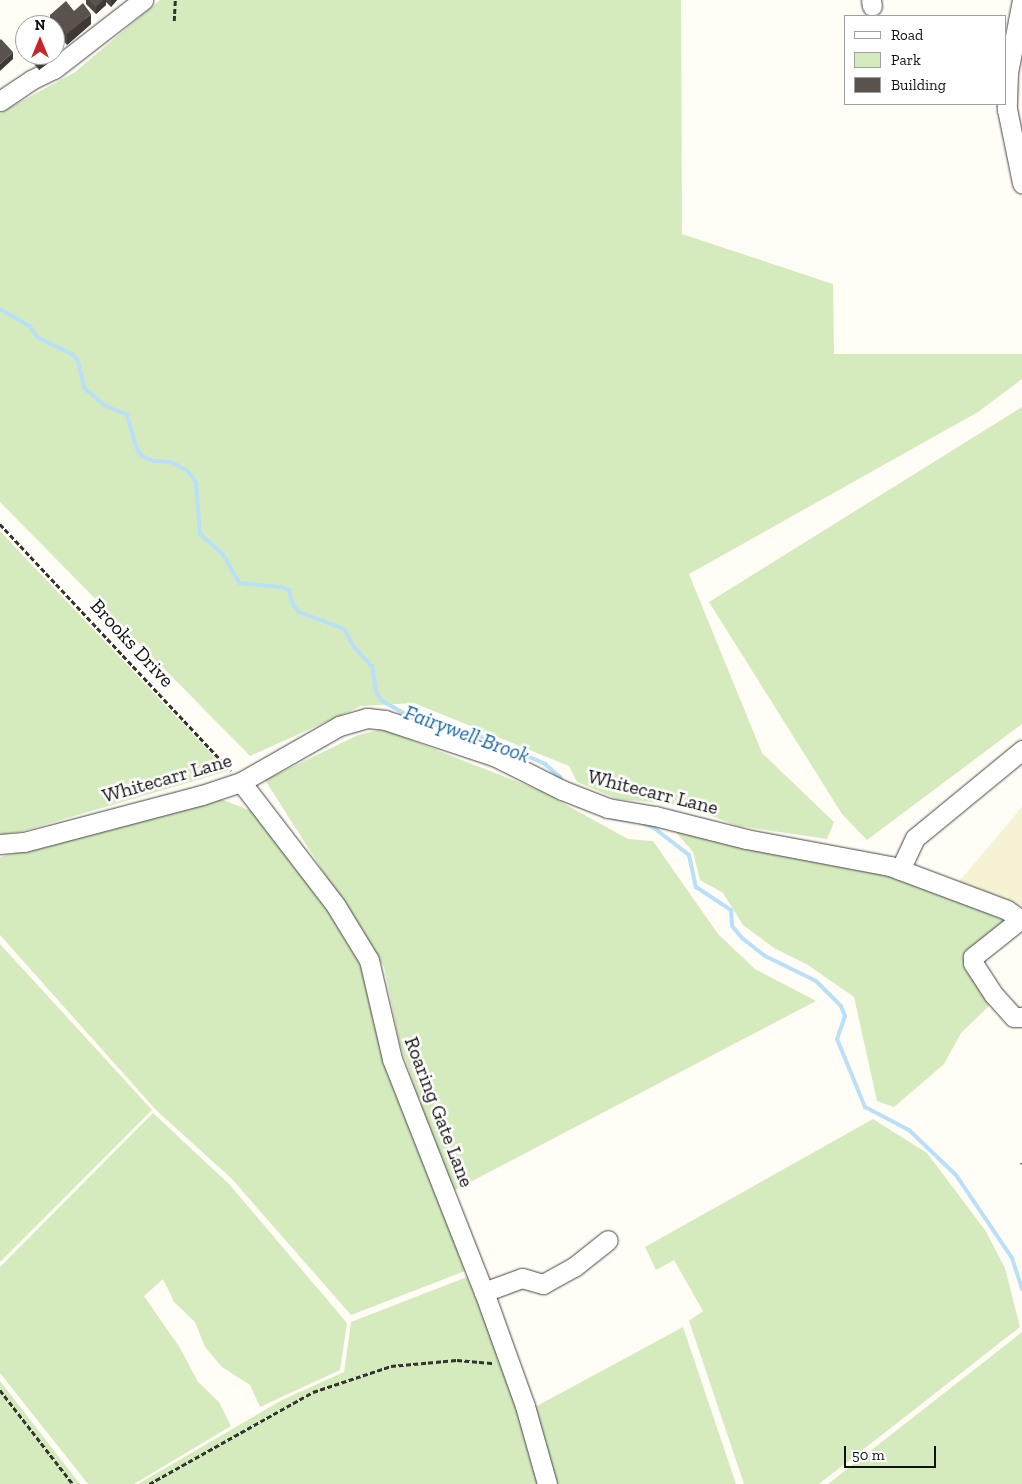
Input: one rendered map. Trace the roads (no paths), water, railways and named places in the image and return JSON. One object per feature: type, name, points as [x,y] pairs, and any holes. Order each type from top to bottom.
[{"type":"street","points":[[0,101],[31,80],[54,69],[143,0]]},
{"type":"street","points":[[1022,0],[1008,73],[1008,109],[1022,183]]},
{"type":"street","name":"Whitecarr Lane","points":[[0,844],[24,842],[241,782],[339,726],[367,718],[385,720],[494,756],[562,790],[608,808],[900,870],[1007,910],[1021,918]]},
{"type":"street","points":[[900,870],[915,838],[1022,750]]},
{"type":"street","name":"Roaring Gate Lane","points":[[241,782],[336,906],[369,960],[392,1059],[484,1292],[510,1364],[547,1484]]},
{"type":"street","points":[[1021,918],[973,957],[973,963],[1014,1017],[1022,1017]]},
{"type":"street","points":[[484,1292],[522,1278],[543,1284],[574,1267],[608,1240]]},
{"type":"waterway","name":"Fairywell Brook","points":[[0,309],[30,326],[37,337],[72,354],[78,361],[84,388],[104,405],[127,415],[136,447],[142,456],[154,461],[171,462],[188,471],[196,483],[200,534],[223,554],[239,583],[281,587],[289,590],[293,605],[299,612],[344,629],[354,647],[372,666],[376,692],[382,701],[409,716],[487,738],[545,764],[560,777],[562,783]]},
{"type":"waterway","name":"Fairywell Brook","points":[[613,818],[633,821]]},
{"type":"waterway","name":"Fairywell Brook","points":[[640,822],[654,828],[689,855],[696,887],[731,910],[732,926],[742,938],[765,956],[816,981],[841,1006],[845,1016],[837,1039],[865,1107],[909,1130],[956,1175],[1012,1258],[1022,1289]]}]
